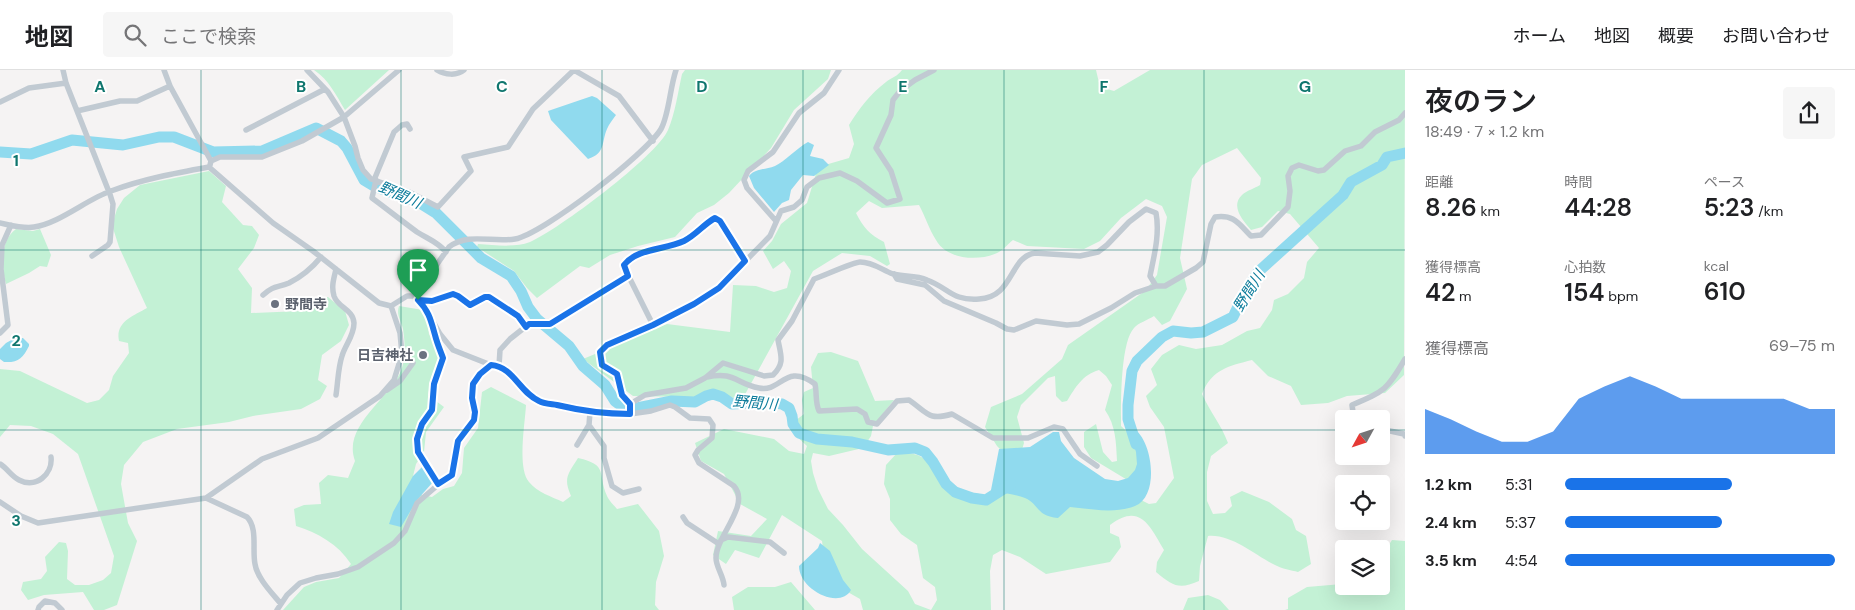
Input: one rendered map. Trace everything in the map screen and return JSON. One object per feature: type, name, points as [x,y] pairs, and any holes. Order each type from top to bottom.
[{"type":"street","points":[[63,70],[66,83],[113,204],[110,242],[92,256]]},
{"type":"street","points":[[164,70],[170,86],[210,164],[273,224],[336,268],[379,303],[391,306],[407,296],[432,301],[453,294],[470,305],[485,297],[489,297],[518,316],[526,327]]},
{"type":"street","points":[[307,70],[325,89],[344,117],[363,170],[375,180],[409,192],[438,207],[471,171],[464,157],[508,147],[533,109],[574,70],[619,96],[653,140]]},
{"type":"street","points":[[0,223],[34,227],[57,218],[109,191],[137,182],[210,164],[220,158],[262,157],[302,141],[344,117],[400,70]]},
{"type":"street","points":[[438,70],[451,74],[464,70]]},
{"type":"street","points":[[416,298],[449,247],[456,242],[468,238],[516,238],[532,232],[581,201],[653,140],[662,128],[676,70]]},
{"type":"street","points":[[776,221],[747,188],[744,180],[748,171],[773,152],[799,113],[824,93],[839,70]]},
{"type":"street","points":[[630,414],[630,404],[622,395],[617,374],[602,365],[600,352],[607,345],[653,325],[694,304],[719,288],[770,236],[782,211],[802,200],[807,187],[819,178],[840,173],[857,181],[887,204],[900,199],[891,171],[876,148],[891,115],[893,100],[900,91],[915,80],[934,70]]},
{"type":"street","points":[[0,102],[29,88],[66,83]]},
{"type":"street","points":[[77,111],[120,101],[137,101],[170,86]]},
{"type":"street","points":[[246,130],[325,89]]},
{"type":"street","points":[[894,274],[897,279],[925,285],[944,301],[1007,329],[1014,330],[1036,321],[1067,325],[1079,324],[1111,308],[1135,292],[1156,286],[1164,286],[1196,268],[1202,262],[1211,224],[1215,217],[1233,217],[1251,236],[1261,235],[1288,207],[1290,191],[1288,176],[1292,168],[1299,165],[1318,171],[1324,170],[1345,151],[1361,146],[1375,132],[1399,120],[1405,113]]},
{"type":"street","points":[[410,129],[407,124],[402,125],[394,132],[375,180],[372,198],[420,234],[440,244],[446,252]]},
{"type":"street","points":[[630,404],[645,395],[686,388],[705,378],[723,363],[764,376],[773,375],[781,368],[782,357],[778,340],[792,321],[814,280],[859,262],[873,264],[894,274],[928,280],[952,295],[965,299],[982,299],[998,293],[1010,280],[1021,258],[1028,254],[1035,252],[1080,256],[1098,252],[1128,222],[1146,209],[1156,213],[1157,220],[1155,252],[1150,276],[1156,286]]},
{"type":"street","points":[[653,325],[628,276],[624,265],[628,259],[638,254],[684,241],[715,218],[720,221],[745,261]]},
{"type":"street","points":[[0,333],[8,325],[1,269],[2,245],[12,225]]},
{"type":"street","points":[[263,295],[272,287],[292,281],[306,272],[321,257]]},
{"type":"street","points":[[336,268],[332,283],[334,296],[339,304],[350,311],[354,323],[353,332],[342,355],[336,395]]},
{"type":"street","points":[[499,366],[500,350],[510,339],[529,324],[550,324],[628,276]]},
{"type":"street","points":[[416,298],[425,307],[440,334],[454,350],[491,365],[499,366],[511,374],[539,402],[590,412],[630,414],[651,411],[670,405],[690,418],[709,419],[714,425],[712,438],[695,455],[699,463],[734,486],[740,498],[720,542],[716,560],[724,584]]},
{"type":"street","points":[[383,392],[394,380],[402,354],[400,333],[391,306]]},
{"type":"street","points":[[432,319],[435,336],[443,358],[434,384],[432,410],[422,424],[417,439],[418,452],[438,484]]},
{"type":"street","points":[[1353,410],[1352,405],[1379,394],[1392,383],[1405,359]]},
{"type":"street","points":[[0,502],[22,516],[38,523],[206,498],[262,459],[318,438],[400,381],[412,363]]},
{"type":"street","points":[[277,610],[287,595],[300,584],[358,567],[394,543],[405,531],[418,503],[438,484],[452,475],[458,441],[474,420],[473,384],[480,374],[491,365]]},
{"type":"street","points":[[705,378],[721,374],[727,375],[760,389],[772,386],[791,376],[804,376],[815,384],[818,394],[816,405],[819,411],[857,409],[865,414],[868,422],[877,424],[897,401],[910,400],[931,416],[938,418],[952,414],[993,438],[1028,438],[1054,427],[1063,429],[1080,454],[1098,466]]},
{"type":"street","points":[[577,445],[589,425],[590,412]]},
{"type":"street","points":[[589,425],[604,446],[604,458],[612,486],[623,493],[639,489]]},
{"type":"street","points":[[1390,431],[1404,434],[1405,436]]},
{"type":"street","points":[[0,464],[19,480],[29,483],[43,478],[50,471],[52,465],[51,457]]},
{"type":"street","points":[[206,498],[247,517],[251,521],[254,563],[257,571],[281,604]]},
{"type":"street","points":[[684,517],[687,523],[720,542]]},
{"type":"street","points":[[720,542],[728,537],[770,542],[784,553]]},
{"type":"street","points":[[38,610],[45,601],[55,603],[62,610]]},
{"type":"green space","points":[[314,70],[389,70],[345,110],[328,83]]},
{"type":"green space","points":[[685,70],[831,70],[828,79],[794,110],[771,148],[729,193],[714,205],[697,213],[675,237],[610,255],[589,268],[580,266],[537,298],[514,271],[477,247],[478,244],[511,246],[530,242],[562,223],[627,174],[660,142],[668,130],[682,74]]},
{"type":"green space","points":[[902,70],[1096,70],[1100,87],[1114,91],[1150,70],[1405,70],[1404,375],[1385,393],[1347,396],[1328,403],[1301,405],[1291,386],[1268,376],[1252,360],[1229,367],[1216,374],[1202,394],[1228,443],[1211,456],[1207,472],[1207,501],[1213,514],[1225,513],[1232,506],[1230,497],[1242,491],[1269,502],[1292,519],[1296,530],[1306,536],[1311,564],[1298,572],[1267,561],[1226,538],[1208,536],[1200,566],[1199,581],[1181,586],[1176,585],[1167,581],[1156,572],[1157,562],[1164,550],[1149,525],[1137,516],[1129,516],[1120,518],[1110,525],[1110,533],[1119,537],[1121,547],[1110,562],[1046,574],[1020,557],[1002,550],[993,555],[990,571],[991,610],[931,610],[937,600],[935,587],[923,578],[917,545],[901,534],[890,520],[890,499],[884,484],[886,465],[897,453],[907,453],[922,457],[933,467],[948,488],[985,495],[999,486],[1139,499],[1149,504],[1156,503],[1174,478],[1164,427],[1150,407],[1146,396],[1157,385],[1151,369],[1162,355],[1179,345],[1196,349],[1222,345],[1247,331],[1260,328],[1272,310],[1274,300],[1288,294],[1304,278],[1307,262],[1319,248],[1290,214],[1278,211],[1262,227],[1251,230],[1241,218],[1237,209],[1239,199],[1260,185],[1261,178],[1237,148],[1202,165],[1192,179],[1180,258],[1187,289],[1170,321],[1162,325],[1154,316],[1136,326],[1129,336],[1122,375],[1121,426],[1137,441],[1142,460],[1129,481],[1091,458],[1084,447],[1084,432],[1096,424],[1103,452],[1112,462],[1117,461],[1113,428],[1105,410],[1112,385],[1099,370],[1084,378],[1067,401],[1062,402],[1056,396],[1055,376],[1048,378],[1021,405],[1017,417],[1024,443],[1021,453],[1004,453],[997,446],[985,427],[991,407],[1022,394],[1062,359],[1068,345],[1145,291],[1157,275],[1167,217],[1162,206],[1146,199],[1121,218],[1100,241],[1084,249],[1027,246],[1013,240],[999,252],[974,258],[956,255],[941,247],[919,205],[882,208],[869,201],[856,213],[867,230],[884,242],[890,264],[887,266],[870,256],[842,253],[813,271],[743,398],[633,396],[583,359],[667,324],[730,332],[733,285],[756,286],[774,292],[787,288],[791,271],[784,261],[773,269],[763,251],[772,241],[781,224],[807,203],[818,167],[849,158],[854,144],[849,125],[870,97]]},
{"type":"green space","points":[[209,171],[226,186],[222,202],[243,225],[252,226],[259,235],[254,248],[238,269],[252,288],[251,313],[300,311],[318,298],[328,297],[345,311],[349,325],[341,341],[322,355],[318,380],[327,386],[320,399],[301,409],[177,429],[143,442],[124,465],[121,484],[128,523],[137,541],[117,605],[104,610],[94,610],[83,592],[44,595],[28,600],[21,590],[23,582],[41,579],[47,571],[45,557],[59,542],[66,543],[68,551],[67,579],[75,585],[89,585],[103,580],[111,573],[114,556],[78,454],[53,434],[31,426],[10,425],[0,437],[0,369],[20,371],[87,403],[99,400],[109,390],[113,376],[129,353],[128,343],[119,341],[118,334],[122,324],[147,308],[119,247],[112,225],[117,209],[124,198],[140,185]]},
{"type":"green space","points":[[16,229],[33,231],[40,229],[51,255],[47,267],[40,266],[6,284],[3,270],[4,247]]},
{"type":"green space","points":[[399,306],[423,310],[427,319],[429,334],[439,356],[432,375],[428,395],[444,407],[426,432],[424,452],[416,464],[413,476],[418,494],[432,497],[443,489],[454,486],[462,473],[464,448],[478,428],[482,392],[491,387],[526,405],[523,434],[523,467],[525,475],[532,486],[563,502],[571,496],[567,480],[578,458],[588,461],[598,467],[607,496],[617,509],[638,504],[659,531],[664,556],[656,582],[655,605],[659,610],[283,610],[304,587],[316,582],[339,578],[351,564],[327,540],[296,526],[294,509],[304,505],[321,504],[319,483],[328,475],[348,478],[355,461],[353,448],[355,436],[369,413],[395,381],[403,366],[405,345],[403,329],[398,315]]},
{"type":"green space","points":[[831,352],[858,361],[875,401],[894,400],[873,426],[871,436],[863,448],[829,456],[813,453],[811,461],[818,489],[828,509],[862,549],[908,591],[915,604],[931,610],[863,610],[860,599],[839,587],[824,556],[822,541],[782,515],[759,558],[735,550],[726,564],[713,555],[718,531],[751,536],[767,519],[740,504],[724,474],[701,461],[695,443],[724,429],[774,439],[789,451],[804,454],[807,446],[794,434],[795,421],[804,414],[802,400],[804,392],[813,388],[811,367],[818,353]]},
{"type":"green space","points":[[1392,540],[1405,541],[1405,610],[1285,610],[1288,609],[1288,598],[1307,587],[1335,585],[1335,595],[1390,595],[1390,543]]},
{"type":"green space","points":[[791,582],[815,610],[734,610],[732,597],[748,587],[775,587]]},
{"type":"green space","points":[[1208,595],[1220,600],[1229,610],[1183,610],[1188,598]]},
{"type":"water","points":[[592,96],[597,98],[616,115],[607,129],[600,151],[594,157],[588,159],[551,120],[548,111]]},
{"type":"water","points":[[808,142],[814,145],[810,156],[823,159],[829,165],[814,176],[803,175],[791,190],[789,200],[782,203],[774,212],[754,188],[749,176],[758,170],[779,164]]},
{"type":"water","points":[[15,338],[23,338],[29,346],[20,359],[13,362],[4,362],[0,359],[0,349]]},
{"type":"water","points":[[1133,428],[1140,434],[1145,444],[1151,468],[1151,480],[1148,491],[1143,500],[1135,506],[1120,510],[1094,510],[1070,507],[1058,518],[1042,513],[1025,498],[991,490],[999,449],[1030,447],[1053,432],[1059,432],[1061,441],[1074,458],[1105,479],[1118,481],[1128,478],[1135,470],[1137,464],[1136,452],[1129,430]]},
{"type":"water","points":[[422,467],[433,482],[417,500],[401,527],[389,524],[393,512],[413,476]]},
{"type":"water","points":[[820,543],[830,551],[843,580],[851,590],[846,596],[830,598],[821,594],[806,583],[801,575],[799,566],[818,548]]},
{"type":"waterway","name":"野間川","points":[[0,152],[31,154],[72,140],[123,145],[159,137],[174,137],[213,152],[262,151],[316,128],[341,141],[347,148],[364,180],[374,186],[420,203],[436,213],[481,258],[511,276],[537,319],[569,346],[583,366],[605,385],[615,401],[623,407],[637,408],[672,401],[695,402],[713,394],[722,397],[732,404],[767,402],[782,404],[789,408],[793,424],[799,433],[817,439],[852,442],[888,450],[915,448],[925,452],[946,484],[955,492],[972,498],[986,500],[1011,484]]},
{"type":"waterway","name":"野間川","points":[[1136,444],[1128,419],[1128,405],[1132,371],[1137,361],[1162,337],[1173,331],[1203,332],[1233,317],[1244,294],[1258,272],[1343,195],[1351,182],[1382,165],[1387,157],[1405,153]]},
{"type":"place","name":"野間寺","points":[[275,304]]},
{"type":"place","name":"日吉神社","points":[[423,355]]},
{"type":"route","points":[[715,218],[720,221],[745,261],[719,288],[694,304],[653,325],[607,345],[600,352],[602,365],[617,374],[622,395],[630,404],[630,414],[588,412],[539,402],[511,374],[499,366],[491,365],[480,374],[473,384],[474,420],[458,441],[455,467],[452,475],[438,484],[418,452],[417,439],[422,424],[432,410],[434,384],[443,358],[435,336],[432,319],[418,300],[432,301],[453,294],[470,305],[482,298],[489,297],[518,316],[526,327],[529,324],[550,324],[628,276],[624,265],[628,259],[638,254],[684,241],[715,218]]}]
